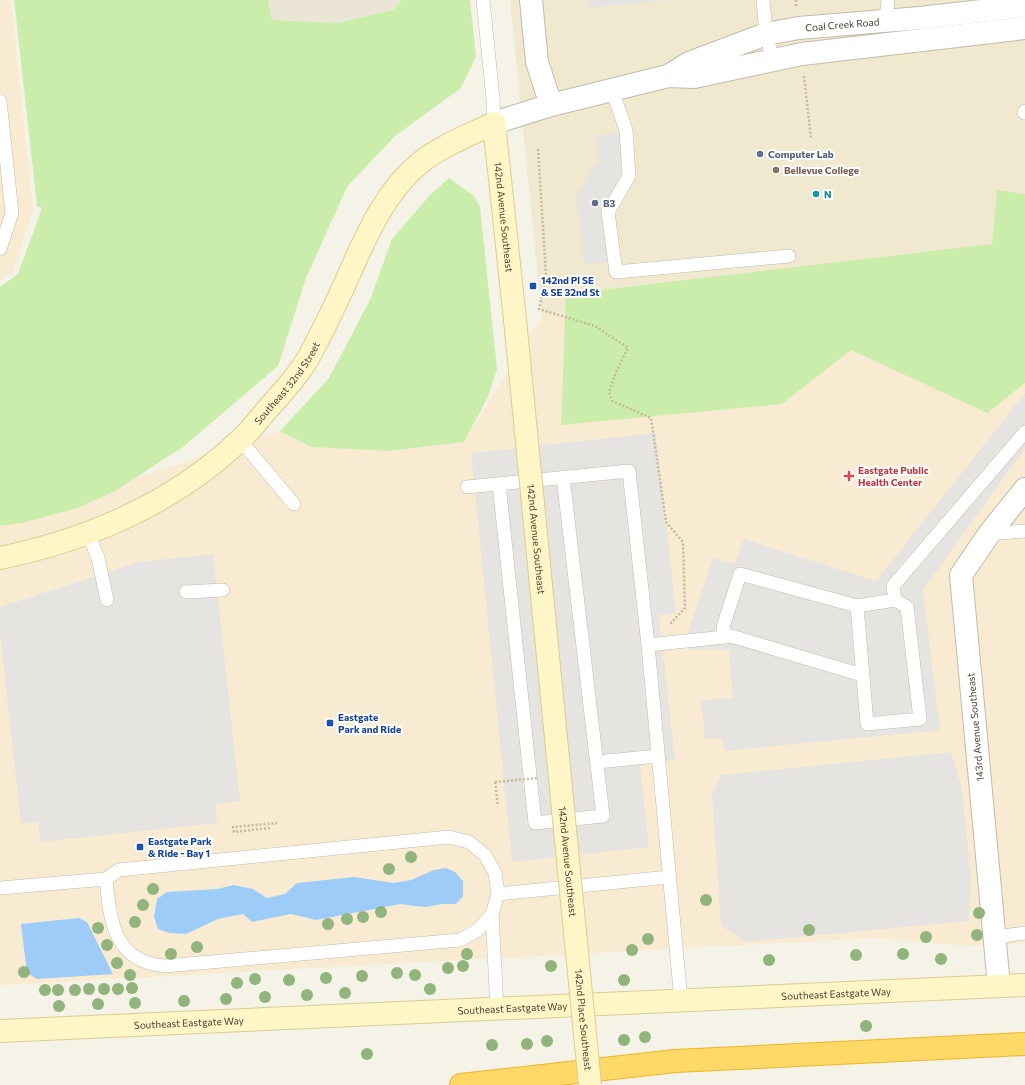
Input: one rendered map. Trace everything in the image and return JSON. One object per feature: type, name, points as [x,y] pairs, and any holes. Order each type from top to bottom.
[{"type":"highway","points":[[461,1085],[676,1061],[1025,1044]]},
{"type":"street","points":[[531,0],[537,62],[551,105]]},
{"type":"street","name":"Coal Creek Road","points":[[494,123],[551,105],[668,76],[689,63],[766,34],[887,10],[1025,6]]},
{"type":"street","name":"Coal Creek Road","points":[[668,76],[694,78],[809,53],[1025,28]]},
{"type":"street","name":"142nd Avenue Southeast","points":[[494,123],[516,330],[577,955]]},
{"type":"street","name":"Southeast 32nd Street","points":[[0,558],[37,550],[88,533],[139,510],[172,493],[204,470],[240,440],[281,395],[300,371],[336,304],[362,242],[381,208],[399,182],[422,162],[442,148],[494,123]]},
{"type":"street","name":"143rd Avenue Southeast","points":[[999,986],[961,575],[989,534],[1025,489]]},
{"type":"street","name":"142nd Place Southeast","points":[[577,955],[590,1085]]},
{"type":"street","name":"Southeast Eastgate Way","points":[[0,1031],[1025,985]]},
{"type":"lane","points":[[483,0],[494,99],[494,123]]},
{"type":"lane","points":[[763,0],[766,34],[772,60]]},
{"type":"lane","points":[[612,90],[626,130],[629,176],[608,212],[616,272],[789,256]]},
{"type":"lane","points":[[0,101],[12,213],[0,249]]},
{"type":"lane","points":[[895,600],[893,586],[1025,432]]},
{"type":"lane","points":[[240,440],[294,504]]},
{"type":"lane","points":[[467,487],[629,471],[648,645],[681,1001]]},
{"type":"lane","points":[[499,484],[535,823],[603,816],[562,477]]},
{"type":"lane","points":[[989,534],[1025,530]]},
{"type":"lane","points":[[88,533],[98,558],[107,600]]},
{"type":"lane","points":[[725,637],[724,627],[740,574],[857,606],[895,600],[907,607],[920,719],[866,724],[857,606]]},
{"type":"lane","points":[[186,592],[223,590]]},
{"type":"lane","points":[[648,645],[731,636],[862,675]]},
{"type":"lane","points":[[597,762],[658,756]]},
{"type":"lane","points":[[0,888],[106,879],[119,870],[448,837],[469,842],[485,855],[495,873],[498,894],[492,914],[497,1008]]},
{"type":"lane","points":[[498,894],[669,877]]},
{"type":"lane","points":[[106,879],[109,908],[116,936],[122,946],[131,954],[141,961],[152,965],[164,966],[460,940],[478,930],[492,914]]},
{"type":"lane","points":[[995,937],[1025,933]]},
{"type":"path","points":[[804,71],[811,139]]},
{"type":"path","points":[[538,149],[546,275],[539,309],[595,326],[628,348],[616,372],[609,392],[612,401],[651,418],[666,522],[683,542],[685,608],[667,627]]},
{"type":"path","points":[[498,806],[495,782],[543,777]]},
{"type":"path","points":[[270,828],[234,832],[233,827],[277,823]]},
{"type":"shaded area","points":[[0,0],[11,0],[33,210],[13,272],[0,280]]},
{"type":"shaded area","points":[[268,0],[401,0],[393,10],[337,23],[272,20]]},
{"type":"shaded area","name":"Bellevue College","points":[[510,0],[1025,0],[1025,264],[542,317]]},
{"type":"shaded area","points":[[589,0],[668,0],[590,8]]},
{"type":"shaded area","name":"B3","points":[[626,130],[629,176],[608,212],[615,262],[584,264],[576,195],[599,159],[595,136]]},
{"type":"shaded area","points":[[1025,264],[1025,943],[971,946],[873,938],[0,985],[0,522],[280,431],[311,447],[389,451],[464,442],[542,317]]},
{"type":"shaded area","points":[[1025,393],[1025,448],[923,590],[940,730],[724,751],[722,738],[705,739],[701,700],[733,698],[729,650],[689,650],[688,632],[713,558],[735,564],[744,539],[876,581]]},
{"type":"shaded area","points":[[656,433],[676,613],[659,615],[675,760],[640,765],[649,847],[512,862],[471,453]]},
{"type":"shaded area","points":[[213,554],[240,801],[215,804],[217,823],[41,842],[38,822],[21,824],[0,632],[0,607],[139,562]]},
{"type":"shaded area","points":[[951,752],[962,789],[971,877],[969,921],[746,942],[721,926],[712,794],[721,775]]},
{"type":"green space","points":[[14,0],[268,0],[272,20],[337,23],[393,10],[401,0],[470,0],[476,56],[461,88],[395,136],[347,187],[306,278],[278,366],[183,447],[115,491],[78,508],[22,523],[0,526],[0,287],[18,274],[42,208],[37,206]]},
{"type":"green space","points":[[449,178],[474,196],[480,207],[497,369],[488,397],[464,442],[389,451],[311,447],[280,431],[329,378],[370,300],[392,239],[428,197]]},
{"type":"green space","points":[[997,190],[1025,194],[1025,383],[987,413],[851,350],[782,404],[561,425],[566,294],[992,244]]},
{"type":"water","points":[[446,868],[455,872],[463,881],[463,896],[456,904],[441,904],[427,907],[401,904],[316,920],[291,914],[252,922],[243,914],[218,919],[186,934],[169,933],[158,929],[154,917],[157,899],[167,892],[217,889],[234,885],[253,889],[267,898],[285,894],[297,883],[354,877],[394,883],[411,880],[434,870]]},
{"type":"water","points":[[79,918],[87,922],[113,974],[37,979],[27,973],[21,924]]},
{"type":"place","name":"Computer Lab","points":[[760,154]]},
{"type":"place","name":"Bellevue College","points":[[776,170]]},
{"type":"place","name":"N","points":[[816,194]]},
{"type":"place","name":"B3","points":[[595,203]]},
{"type":"place","name":"142nd Pl SE & SE 32nd St","points":[[533,286]]},
{"type":"place","name":"Eastgate Public Health Center","points":[[849,476]]},
{"type":"place","name":"Eastgate Park and Ride","points":[[330,723]]},
{"type":"place","name":"Eastgate Park & Ride - Bay 1","points":[[140,847]]}]
